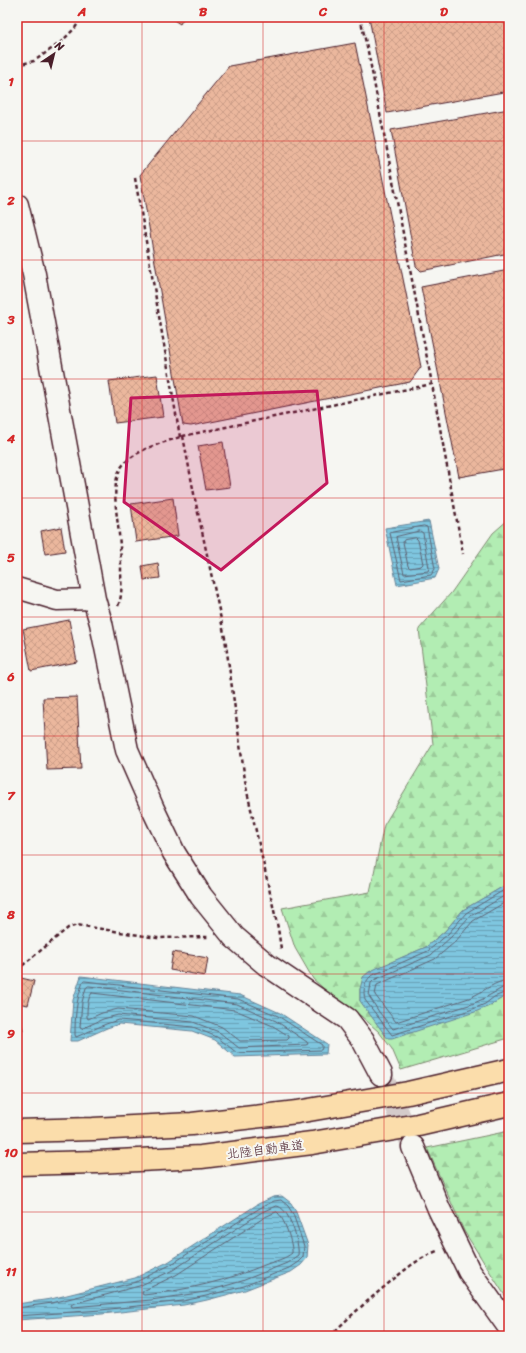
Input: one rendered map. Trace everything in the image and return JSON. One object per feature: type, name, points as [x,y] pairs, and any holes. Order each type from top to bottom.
[{"type":"highway","points":[[17,1130],[93,1129],[192,1124],[297,1112],[408,1093],[509,1070]]},
{"type":"highway","name":"北陸自動車道","points":[[17,1164],[201,1157],[288,1146],[418,1125],[509,1104]]},
{"type":"street","points":[[17,205],[34,274],[94,599],[101,623],[128,750],[147,796],[174,853],[201,896],[234,937],[282,975],[347,1019],[363,1040],[381,1074]]},
{"type":"street","points":[[17,588],[57,600],[94,599]]},
{"type":"street","points":[[413,1147],[440,1209],[470,1271],[509,1327]]},
{"type":"path","points":[[17,65],[34,61],[60,43],[75,28],[82,17]]},
{"type":"path","points":[[360,17],[432,384],[463,554]]},
{"type":"path","points":[[135,178],[181,436],[225,638],[246,787],[278,928],[282,975]]},
{"type":"path","points":[[101,623],[113,612],[121,599],[121,560],[116,507],[118,478],[122,466],[131,458],[157,444],[181,436],[432,384]]},
{"type":"path","points":[[17,970],[68,928],[78,925],[157,938],[234,937]]},
{"type":"path","points":[[330,1336],[366,1301],[403,1270],[427,1255],[456,1243]]},
{"type":"highlighted area","points":[[317,391],[327,483],[221,570],[124,502],[131,398]]},
{"type":"green space","points":[[509,519],[509,883],[463,910],[445,931],[426,947],[369,972],[360,989],[360,1001],[487,1007],[509,994],[509,1038],[401,1070],[392,1049],[379,1032],[361,1016],[332,996],[313,979],[295,948],[282,908],[370,892],[384,825],[433,744],[419,629],[451,593],[493,533]]},
{"type":"green space","points":[[509,1131],[509,1302],[464,1231],[427,1148]]},
{"type":"water","points":[[429,521],[439,569],[435,578],[397,585],[385,528]]},
{"type":"water","points":[[509,883],[509,994],[475,1012],[388,1039],[360,1001],[360,989],[363,977],[377,968],[426,947],[445,931],[463,910]]},
{"type":"water","points":[[81,976],[240,995],[280,1013],[327,1044],[326,1054],[235,1057],[215,1040],[192,1031],[119,1024],[78,1041],[70,1041],[73,1000]]},
{"type":"water","points":[[282,1196],[291,1203],[296,1212],[308,1245],[307,1258],[301,1265],[291,1272],[245,1290],[184,1305],[102,1314],[17,1320],[17,1304],[51,1299],[135,1278],[168,1262],[258,1204],[273,1197]]},
{"type":"building","points":[[169,17],[184,17],[180,24]]},
{"type":"building","points":[[369,17],[509,17],[509,91],[387,113]]},
{"type":"building","points":[[355,43],[421,367],[410,382],[191,426],[183,425],[140,175],[229,66]]},
{"type":"building","points":[[509,109],[509,253],[421,271],[416,266],[391,130]]},
{"type":"building","points":[[509,270],[509,468],[459,477],[421,287]]},
{"type":"building","points":[[157,375],[163,417],[115,423],[109,381]]},
{"type":"building","points":[[223,442],[230,487],[206,490],[198,446]]},
{"type":"building","points":[[173,498],[178,536],[136,542],[131,504]]},
{"type":"building","points":[[61,527],[65,551],[45,554],[41,531]]},
{"type":"building","points":[[158,563],[160,578],[144,580],[142,566]]},
{"type":"building","points":[[69,620],[77,662],[31,671],[23,629]]},
{"type":"building","points":[[77,697],[81,769],[47,770],[43,698]]},
{"type":"building","points":[[173,952],[208,958],[205,976],[170,970]]},
{"type":"building","points":[[21,978],[34,981],[28,1005],[17,1003]]},
{"type":"building","points":[[17,1009],[23,1030],[17,1032]]},
{"type":"tunnel","points":[[381,1074],[412,1144]]}]
